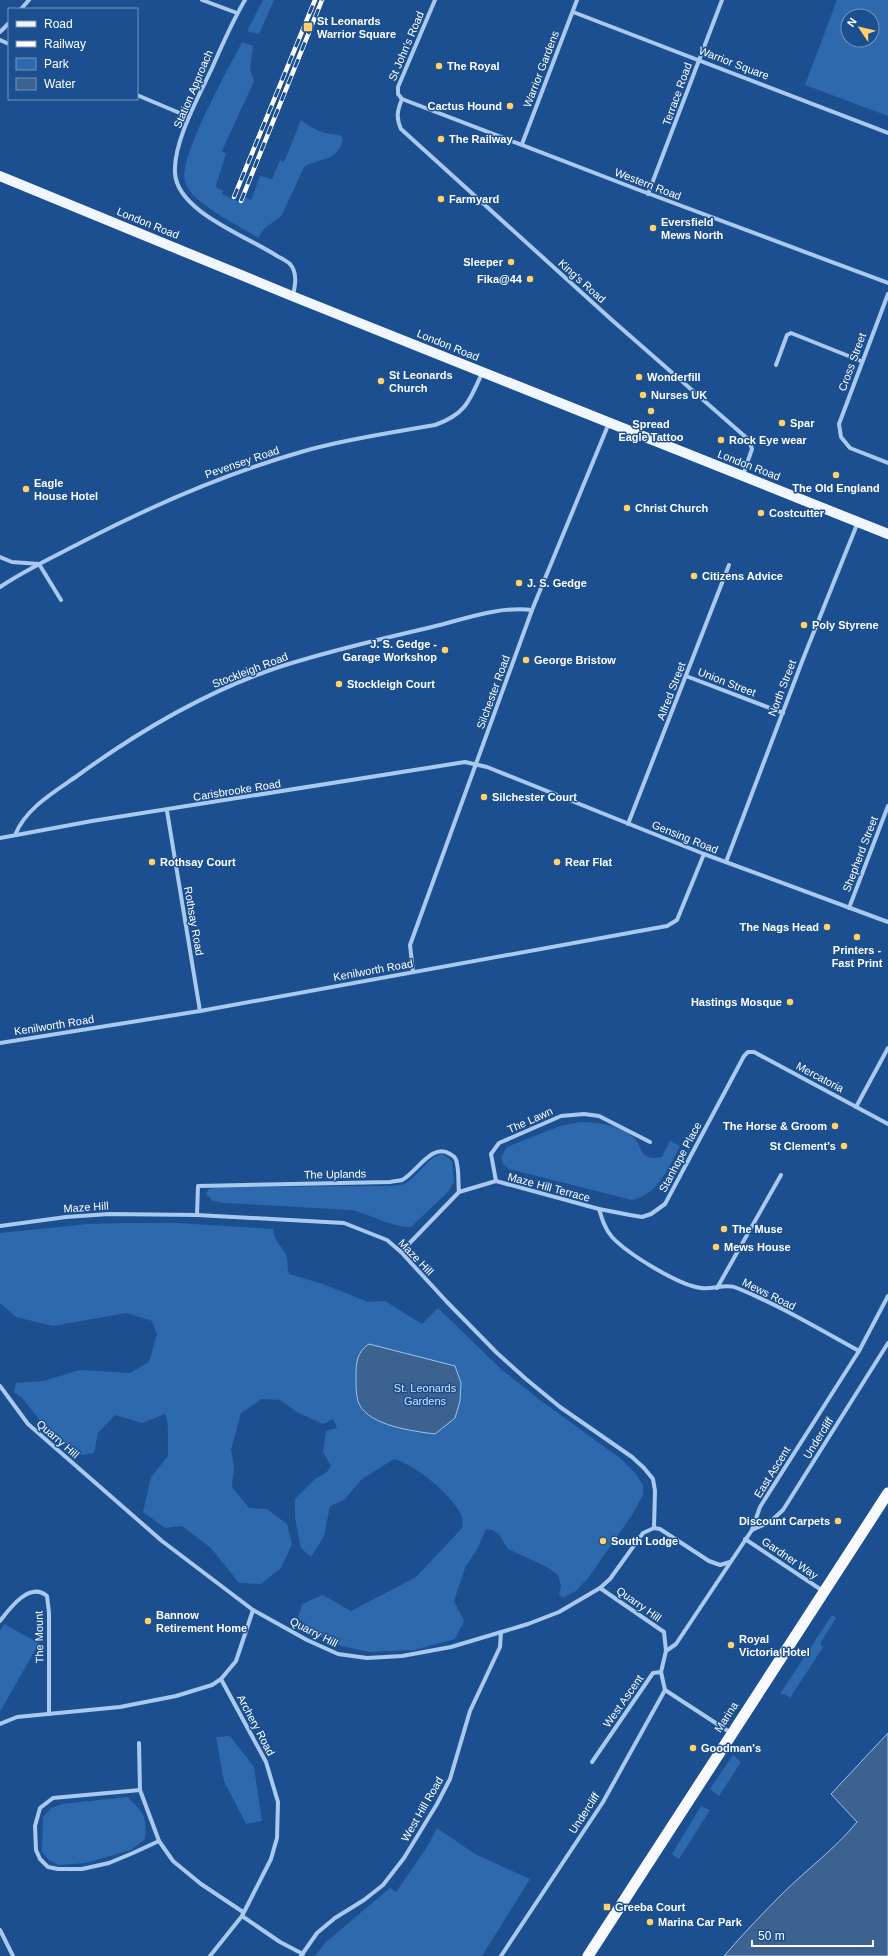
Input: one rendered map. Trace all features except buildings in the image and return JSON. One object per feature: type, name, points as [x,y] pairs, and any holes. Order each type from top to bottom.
[{"type":"highway","name":"Marina","points":[[588,1956],[731,1733],[825,1592],[888,1493]]},
{"type":"main road","name":"London Road","points":[[0,176],[292,296],[888,534]]},
{"type":"street","points":[[22,8],[29,0]]},
{"type":"street","points":[[202,0],[237,13]]},
{"type":"street","name":"Station Approach","points":[[245,0],[237,13],[189,117],[177,156],[175,174],[178,188],[188,202],[239,234],[262,245],[290,264],[296,283],[292,296]]},
{"type":"street","name":"St John's Road","points":[[402,99],[398,94],[398,87],[435,0]]},
{"type":"street","name":"Warrior Gardens","points":[[522,144],[577,0]]},
{"type":"street","name":"Terrace Road","points":[[648,194],[722,0]]},
{"type":"street","name":"Warrior Square","points":[[573,12],[699,59],[888,133]]},
{"type":"street","points":[[0,32],[8,24]]},
{"type":"street","points":[[138,95],[189,117]]},
{"type":"street","name":"Western Road","points":[[402,99],[522,144],[648,194],[888,283]]},
{"type":"street","name":"King's Road","points":[[402,99],[398,110],[397,120],[401,130],[613,321],[749,440],[752,449],[743,476]]},
{"type":"street","name":"Cross Street","points":[[888,294],[861,361],[839,424],[841,437],[850,448],[888,463]]},
{"type":"street","points":[[776,365],[787,335],[791,334],[861,361]]},
{"type":"street","name":"Pevensey Road","points":[[0,587],[39,564],[148,509],[191,490],[244,470],[302,451],[435,425],[451,419],[463,410],[472,396],[483,372]]},
{"type":"street","name":"Silchester Road","points":[[413,972],[410,945],[532,610],[610,423]]},
{"type":"street","name":"North Street","points":[[726,862],[858,522]]},
{"type":"street","points":[[0,557],[12,562],[39,564],[61,600]]},
{"type":"street","name":"Alfred Street","points":[[628,824],[729,565]]},
{"type":"street","name":"Stockleigh Road","points":[[15,835],[20,823],[41,802],[89,767],[177,711],[221,690],[278,668],[348,647],[505,609],[532,610]]},
{"type":"street","name":"Union Street","points":[[686,676],[783,713]]},
{"type":"street","name":"Carisbrooke Road","points":[[0,838],[458,763],[465,762],[477,764]]},
{"type":"street","name":"Gensing Road","points":[[477,764],[704,854],[888,922]]},
{"type":"street","name":"Shepherd Street","points":[[849,908],[888,806]]},
{"type":"street","name":"Rothsay Road","points":[[167,811],[200,1010]]},
{"type":"street","name":"Kenilworth Road","points":[[0,1043],[200,1010],[667,926],[678,920],[704,854]]},
{"type":"street","points":[[856,1107],[888,1048]]},
{"type":"street","name":"Mercatoria","points":[[744,1056],[748,1052],[754,1052],[888,1124]]},
{"type":"street","name":"Stanhope Place","points":[[599,1209],[642,1217],[651,1214],[665,1204],[744,1056]]},
{"type":"street","name":"The Lawn","points":[[496,1182],[492,1154],[498,1143],[561,1116],[584,1114],[600,1116],[650,1142]]},
{"type":"street","name":"The Uplands","points":[[197,1215],[198,1186],[390,1182],[402,1180],[419,1167],[430,1154],[441,1151],[447,1151],[453,1155],[457,1163],[459,1192]]},
{"type":"street","points":[[717,1288],[781,1175]]},
{"type":"street","name":"Maze Hill Terrace","points":[[459,1192],[496,1182],[599,1209]]},
{"type":"street","points":[[401,1252],[459,1192]]},
{"type":"street","name":"Mews Road","points":[[599,1209],[611,1236],[638,1258],[690,1286],[702,1288],[717,1288],[725,1286],[735,1287],[859,1351]]},
{"type":"street","name":"Maze Hill","points":[[0,1226],[66,1217],[109,1214],[197,1215],[344,1223],[387,1240],[401,1252],[497,1353],[526,1379],[560,1407],[632,1457],[644,1468],[653,1479],[655,1491],[654,1528]]},
{"type":"street","name":"East Ascent","points":[[666,1651],[676,1644],[752,1530],[760,1507],[859,1351],[888,1296]]},
{"type":"street","name":"Undercliff","points":[[752,1530],[770,1522],[783,1510],[888,1343]]},
{"type":"street","name":"Quarry Hill","points":[[0,1386],[28,1424],[162,1541],[253,1610],[307,1640],[338,1654],[367,1658],[402,1656],[451,1647],[559,1612],[600,1588],[664,1632],[666,1651]]},
{"type":"street","points":[[600,1588],[620,1567],[644,1533],[654,1528],[660,1529],[709,1561],[720,1564],[730,1562]]},
{"type":"street","name":"Gardner Way","points":[[745,1539],[825,1592]]},
{"type":"street","name":"The Mount","points":[[0,1620],[9,1609],[23,1597],[35,1591],[42,1591],[46,1596],[49,1613],[49,1714]]},
{"type":"street","points":[[0,1724],[17,1717],[127,1706],[183,1694],[212,1685],[221,1679],[236,1661],[253,1610]]},
{"type":"street","name":"West Hill Road","points":[[302,1955],[317,1933],[335,1918],[364,1900],[383,1885],[404,1858],[437,1804],[450,1779],[470,1712],[500,1647],[501,1632]]},
{"type":"street","points":[[666,1651],[661,1672],[665,1690],[731,1733]]},
{"type":"street","name":"West Ascent","points":[[592,1762],[653,1673],[661,1672]]},
{"type":"street","name":"Archery Road","points":[[210,1956],[242,1914],[271,1859],[277,1838],[278,1802],[266,1762],[221,1679]]},
{"type":"street","name":"Undercliff","points":[[501,1956],[603,1802],[665,1690]]},
{"type":"street","points":[[139,1743],[140,1790],[159,1841],[173,1861],[201,1884],[280,1942],[302,1955]]},
{"type":"street","points":[[140,1790],[53,1798],[40,1808],[35,1826],[36,1850],[40,1859],[48,1867],[58,1869],[82,1869],[109,1863],[159,1841]]},
{"type":"street","points":[[0,1930],[13,1956]]},
{"type":"green space","points":[[263,0],[274,0],[259,34],[247,31]]},
{"type":"green space","points":[[837,0],[888,0],[888,116],[805,85]]},
{"type":"green space","points":[[242,42],[253,46],[250,68],[254,81],[222,151],[226,154],[216,185],[217,188],[223,191],[222,194],[241,203],[244,197],[251,200],[260,176],[272,179],[280,160],[284,162],[301,120],[319,131],[340,135],[343,139],[341,147],[332,156],[304,167],[282,215],[263,230],[259,238],[206,206],[189,190],[185,182],[185,170],[189,153],[216,91]]},
{"type":"green space","points":[[580,1122],[608,1125],[626,1132],[636,1140],[642,1152],[648,1157],[662,1157],[670,1141],[680,1146],[667,1171],[656,1186],[641,1197],[632,1200],[509,1169],[503,1164],[501,1157],[507,1147],[560,1126]]},
{"type":"green space","points":[[442,1154],[452,1161],[454,1182],[448,1192],[411,1227],[395,1225],[366,1214],[350,1210],[225,1203],[213,1201],[206,1194],[208,1190],[214,1187],[402,1185],[411,1180],[428,1162]]},
{"type":"green space","name":"St. Leonards Gardens","points":[[178,1223],[273,1229],[276,1240],[287,1257],[289,1274],[323,1284],[368,1302],[385,1301],[422,1324],[438,1308],[501,1369],[540,1400],[621,1459],[636,1474],[643,1485],[643,1495],[632,1515],[589,1577],[576,1591],[562,1598],[559,1594],[561,1586],[558,1575],[547,1567],[508,1549],[500,1536],[493,1530],[486,1529],[476,1551],[465,1568],[454,1601],[464,1621],[455,1639],[414,1650],[369,1652],[328,1643],[298,1618],[302,1604],[323,1595],[351,1611],[416,1577],[463,1527],[462,1516],[449,1498],[432,1481],[413,1468],[394,1459],[362,1479],[344,1500],[330,1506],[324,1536],[311,1557],[301,1548],[295,1518],[295,1499],[315,1479],[326,1473],[331,1466],[323,1452],[326,1431],[337,1428],[333,1419],[323,1424],[297,1412],[280,1400],[262,1399],[241,1413],[231,1450],[234,1466],[232,1487],[249,1508],[267,1509],[287,1524],[292,1544],[281,1568],[261,1584],[239,1583],[211,1548],[182,1526],[165,1528],[143,1512],[151,1477],[168,1456],[168,1429],[165,1414],[142,1423],[115,1415],[98,1433],[94,1453],[81,1455],[51,1434],[22,1398],[14,1392],[16,1383],[43,1381],[80,1370],[130,1373],[149,1362],[157,1334],[152,1321],[127,1313],[53,1326],[16,1317],[0,1303],[0,1233],[88,1224]]},
{"type":"green space","points":[[832,1615],[836,1618],[821,1642],[821,1646],[823,1647],[790,1698],[785,1694],[780,1694]]},
{"type":"green space","points":[[4,1624],[39,1643],[0,1712],[0,1631]]},
{"type":"green space","points":[[230,1736],[254,1767],[262,1821],[246,1824],[224,1781],[216,1737]]},
{"type":"green space","points":[[733,1755],[741,1762],[719,1796],[710,1789]]},
{"type":"green space","points":[[127,1797],[141,1811],[145,1820],[145,1839],[131,1850],[86,1863],[59,1865],[49,1860],[42,1852],[43,1817],[51,1808],[62,1804]]},
{"type":"green space","points":[[701,1806],[710,1810],[679,1859],[672,1854]]},
{"type":"green space","points":[[437,1828],[475,1854],[530,1879],[482,1956],[315,1956],[326,1942],[390,1888],[396,1892],[427,1847]]},
{"type":"water","points":[[369,1344],[455,1366],[461,1383],[460,1401],[455,1418],[435,1434],[404,1429],[372,1418],[359,1404],[356,1383],[356,1366],[358,1358],[362,1350]]},
{"type":"water","points":[[888,1733],[888,1956],[724,1956],[791,1885],[840,1841],[857,1822],[831,1794]]},
{"type":"railway","points":[[234,197],[315,0]]},
{"type":"railway","points":[[241,201],[322,0]]},
{"type":"place","name":"St Leonards Warrior Square","points":[[308,27]]},
{"type":"place","name":"The Royal","points":[[439,66]]},
{"type":"place","name":"Cactus Hound","points":[[510,106]]},
{"type":"place","name":"The Railway","points":[[441,139]]},
{"type":"place","name":"Farmyard","points":[[441,199]]},
{"type":"place","name":"Eversfield Mews North","points":[[653,228]]},
{"type":"place","name":"Sleeper","points":[[511,262]]},
{"type":"place","name":"Fika@44","points":[[530,279]]},
{"type":"place","name":"Wonderfill","points":[[639,377]]},
{"type":"place","name":"St Leonards Church","points":[[381,381]]},
{"type":"place","name":"Nurses UK","points":[[643,395]]},
{"type":"place","name":"Spread Eagle Tattoo","points":[[651,411]]},
{"type":"place","name":"Spar","points":[[782,423]]},
{"type":"place","name":"Rock Eye wear","points":[[721,440]]},
{"type":"place","name":"The Old England","points":[[836,475]]},
{"type":"place","name":"Eagle House Hotel","points":[[26,489]]},
{"type":"place","name":"Christ Church","points":[[627,508]]},
{"type":"place","name":"Costcutter","points":[[761,513]]},
{"type":"place","name":"Citizens Advice","points":[[694,576]]},
{"type":"place","name":"J. S. Gedge","points":[[519,583]]},
{"type":"place","name":"Poly Styrene","points":[[804,625]]},
{"type":"place","name":"J. S. Gedge - Garage Workshop","points":[[445,650]]},
{"type":"place","name":"George Bristow","points":[[526,660]]},
{"type":"place","name":"Stockleigh Court","points":[[339,684]]},
{"type":"place","name":"Silchester Court","points":[[484,797]]},
{"type":"place","name":"Rothsay Court","points":[[152,862]]},
{"type":"place","name":"Rear Flat","points":[[557,862]]},
{"type":"place","name":"The Nags Head","points":[[827,927]]},
{"type":"place","name":"Printers - Fast Print","points":[[857,937]]},
{"type":"place","name":"Hastings Mosque","points":[[790,1002]]},
{"type":"place","name":"The Horse & Groom","points":[[835,1126]]},
{"type":"place","name":"St Clement's","points":[[844,1146]]},
{"type":"place","name":"The Muse","points":[[724,1229]]},
{"type":"place","name":"Mews House","points":[[716,1247]]},
{"type":"place","name":"Discount Carpets","points":[[838,1521]]},
{"type":"place","name":"South Lodge","points":[[603,1541]]},
{"type":"place","name":"Bannow Retirement Home","points":[[148,1621]]},
{"type":"place","name":"Royal Victoria Hotel","points":[[731,1645]]},
{"type":"place","name":"Goodman's","points":[[693,1748]]},
{"type":"place","name":"Greeba Court","points":[[607,1907]]},
{"type":"place","name":"Marina Car Park","points":[[650,1922]]}]
